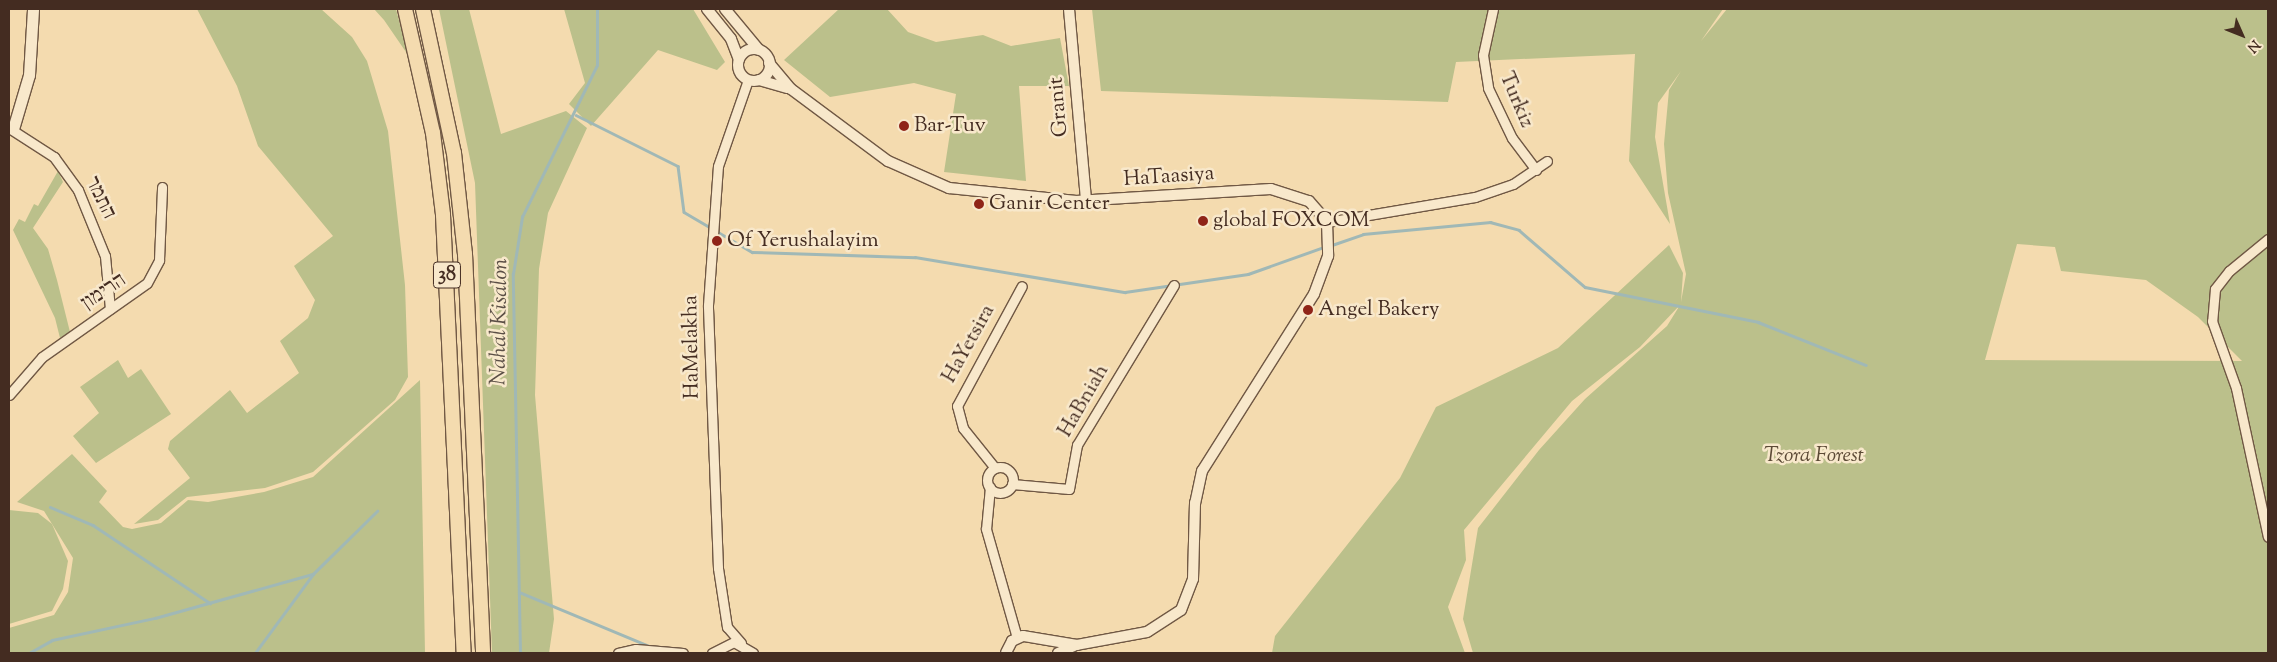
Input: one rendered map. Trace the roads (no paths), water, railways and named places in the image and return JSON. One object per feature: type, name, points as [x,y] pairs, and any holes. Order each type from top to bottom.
[{"type":"highway","name":"38","points":[[405,9],[433,133],[443,215],[464,653]]},
{"type":"highway","name":"38","points":[[423,9],[454,152],[465,254],[483,653]]},
{"type":"highway","points":[[457,653],[459,545]]},
{"type":"main road","points":[[10,131],[29,75],[33,9]]},
{"type":"street","points":[[707,9],[731,39],[739,60],[741,74],[748,80],[759,80],[769,63],[724,9]]},
{"type":"street","name":"Granit","points":[[1069,9],[1086,201]]},
{"type":"street","name":"Turkiz","points":[[1493,9],[1483,55],[1488,88],[1512,138],[1536,170]]},
{"type":"street","points":[[739,60],[744,52],[759,50]]},
{"type":"street","name":"HaTaasiya","points":[[769,63],[791,89],[888,161],[949,188],[1086,201],[1271,189],[1309,201],[1327,222]]},
{"type":"street","name":"HaMelakha","points":[[748,80],[718,166],[709,268],[716,546],[726,620],[741,643],[753,653]]},
{"type":"street","name":"HaTaasiya","points":[[759,80],[791,89]]},
{"type":"street","name":"התמר","points":[[10,131],[54,157],[78,190],[105,256],[110,309]]},
{"type":"street","points":[[1058,653],[1077,645],[1147,632],[1168,622],[1188,597],[1202,472],[1314,294],[1328,256],[1327,222],[1475,197],[1536,170],[1547,161]]},
{"type":"street","name":"הרימון","points":[[9,395],[42,357],[140,290],[154,272],[160,243],[162,188]]},
{"type":"street","points":[[2268,239],[2230,271],[2216,289],[2212,321],[2236,388],[2268,537]]},
{"type":"street","name":"HaBniah","points":[[1012,484],[1069,489],[1077,445],[1174,285]]},
{"type":"street","name":"HaYetsira","points":[[995,468],[963,428],[957,406],[1022,286]]},
{"type":"street","points":[[990,487],[1001,493],[1012,484],[1008,469],[995,468],[988,478],[990,487],[986,529],[1017,638]]},
{"type":"street","name":"HaMelakha","points":[[715,650],[726,620]]},
{"type":"street","points":[[1004,651],[1017,638],[1039,639],[1077,645]]},
{"type":"street","points":[[1039,639],[1047,653]]},
{"type":"street","points":[[704,653],[741,643]]},
{"type":"street","points":[[618,653],[636,649],[683,653]]},
{"type":"waterway","name":"Nahal Kisalon","points":[[520,653],[513,274],[522,217],[597,65],[597,9]]},
{"type":"waterway","points":[[576,115],[678,166],[684,212],[752,252],[915,257],[1125,292],[1248,274],[1324,247]]},
{"type":"waterway","points":[[1329,246],[1363,234],[1490,222],[1519,230],[1585,287],[1758,322],[1866,365]]},
{"type":"waterway","points":[[50,507],[93,525],[210,603]]},
{"type":"waterway","points":[[255,653],[313,574],[377,511]]},
{"type":"waterway","points":[[29,653],[52,640],[155,618],[313,574]]},
{"type":"waterway","points":[[519,592],[652,647]]},
{"type":"place","name":"Bar-Tuv","points":[[904,126]]},
{"type":"place","name":"Ganir Center","points":[[979,204]]},
{"type":"place","name":"global FOXCOM","points":[[1203,221]]},
{"type":"place","name":"Of Yerushalayim","points":[[717,241]]},
{"type":"place","name":"Angel Bakery","points":[[1308,310]]},
{"type":"park label","name":"Tzora Forest","points":[[1814,456]]}]
